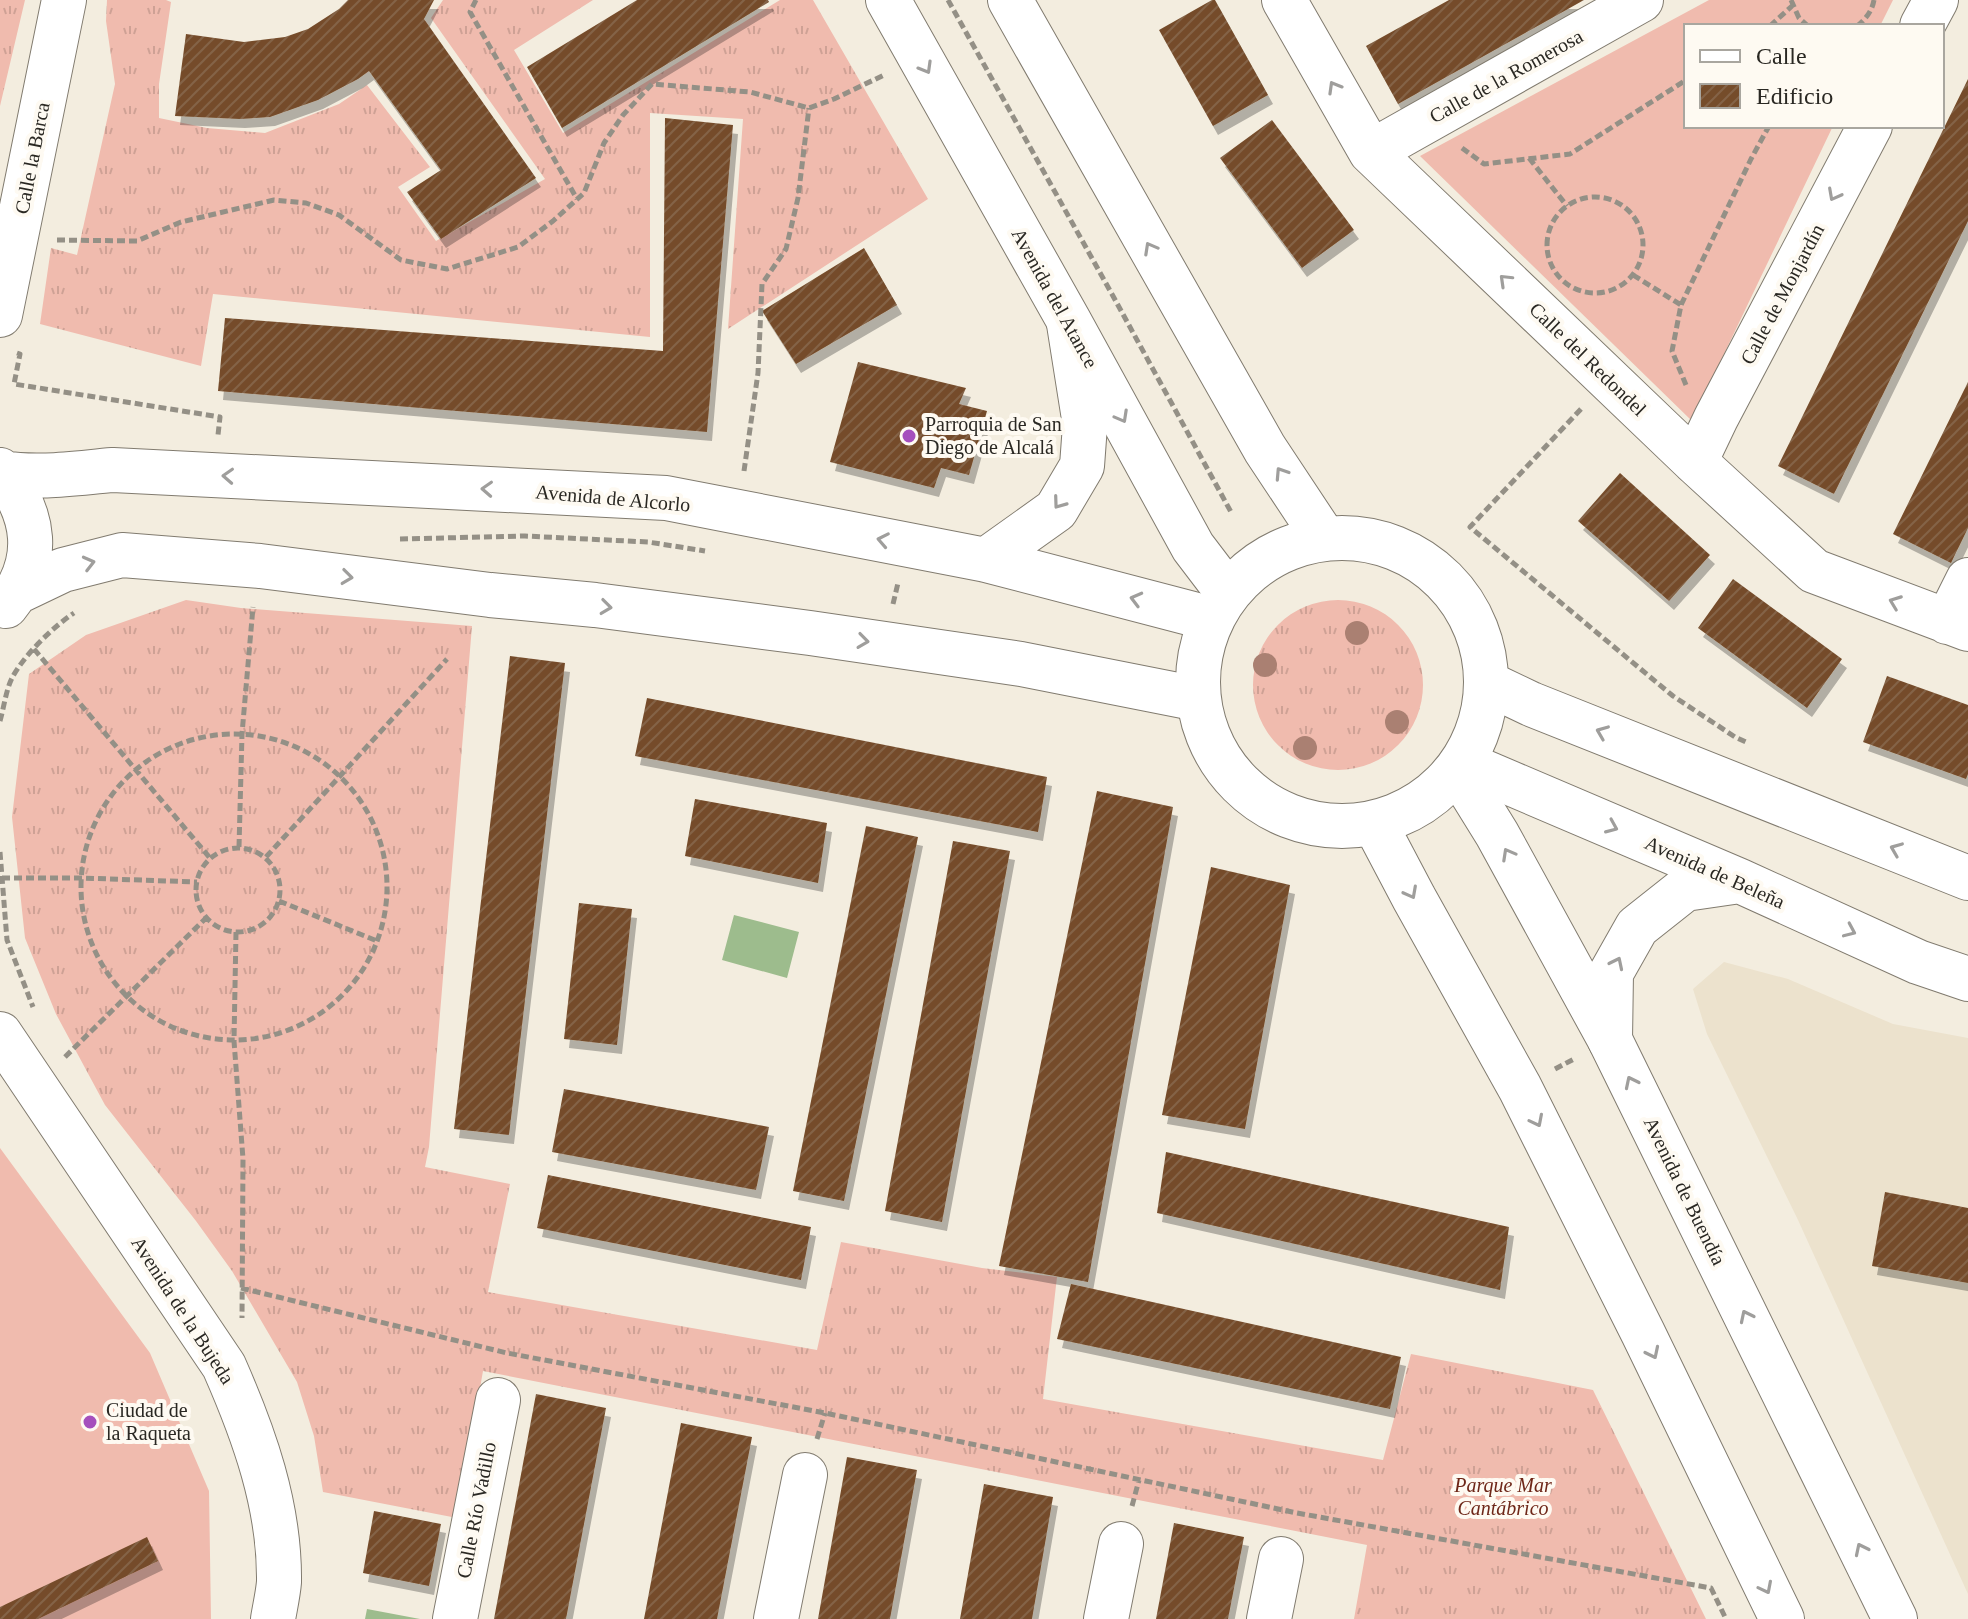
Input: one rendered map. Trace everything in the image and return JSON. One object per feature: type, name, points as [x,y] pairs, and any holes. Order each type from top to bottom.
[{"type":"street","name":"Calle la Barca","points":[[0,315],[64,0]]},
{"type":"street","name":"Avenida del Atance","points":[[888,0],[1193,547],[1220,606]]},
{"type":"street","points":[[1010,0],[1265,449],[1324,538]]},
{"type":"street","name":"Calle del Redondel","points":[[1284,0],[1371,152],[1695,462],[1814,571],[1957,626]]},
{"type":"street","name":"Calle de la Romerosa","points":[[1371,152],[1641,0]]},
{"type":"street","points":[[1923,24],[1936,0]]},
{"type":"street","name":"Calle de Monjardín","points":[[1695,462],[1869,128]]},
{"type":"street","points":[[986,560],[1056,510],[1082,466],[1085,425],[1069,321]]},
{"type":"street","name":"Avenida de Alcorlo","points":[[1,472],[44,476],[113,470],[666,498],[1220,606]]},
{"type":"street","points":[[1,472],[20,500],[30,530],[31,553],[26,572],[9,603]]},
{"type":"street","points":[[1324,538],[1381,543],[1432,569],[1462,601],[1481,640],[1487,683],[1481,725],[1461,767],[1421,805],[1375,824],[1307,824],[1246,792],[1213,750],[1198,699],[1199,657],[1220,606],[1271,556],[1324,538]]},
{"type":"street","points":[[9,603],[63,570],[122,555],[260,566],[595,605],[885,644],[1021,664],[1198,699]]},
{"type":"street","points":[[1957,626],[1968,580]]},
{"type":"street","points":[[1487,683],[1531,704],[1968,878]]},
{"type":"street","name":"Avenida de Beleña","points":[[1461,767],[1740,881],[1918,962],[1968,979]]},
{"type":"street","name":"Avenida de Buendía","points":[[1461,767],[1610,1040],[1895,1619]]},
{"type":"street","points":[[1375,824],[1520,1088],[1782,1619]]},
{"type":"street","points":[[1610,1040],[1611,973],[1637,927],[1685,889],[1740,881]]},
{"type":"street","name":"Avenida de la Bujeda","points":[[0,1034],[224,1366],[263,1466],[275,1527],[279,1583],[273,1619]]},
{"type":"street","name":"Calle Río Vadillo","points":[[455,1619],[498,1400]]},
{"type":"street","points":[[776,1619],[805,1475]]},
{"type":"street","points":[[1106,1619],[1121,1544]]},
{"type":"street","points":[[1269,1619],[1281,1559]]},
{"type":"path","points":[[476,0],[470,12],[577,199]]},
{"type":"path","points":[[948,0],[1231,512]]},
{"type":"path","points":[[1860,24],[1872,9],[1874,0]]},
{"type":"path","points":[[1772,24],[1792,3],[1806,24]]},
{"type":"path","points":[[49,240],[137,241],[181,222],[274,200],[306,203],[339,215],[401,260],[447,269],[518,247],[553,221],[584,193],[604,143],[623,115],[652,84],[750,92],[809,108],[871,83],[919,56]]},
{"type":"path","points":[[1433,116],[1464,149],[1484,164],[1570,154],[1684,81]]},
{"type":"path","points":[[739,512],[758,373],[762,284],[786,249],[798,198],[809,108]]},
{"type":"path","points":[[1716,418],[1687,386],[1672,351],[1681,305],[1768,128]]},
{"type":"path","points":[[1529,158],[1567,206]]},
{"type":"path","points":[[1593,197],[1608,199],[1623,205],[1634,216],[1641,230],[1641,261],[1622,286],[1608,293],[1592,294],[1562,282],[1552,269],[1546,253],[1547,236],[1552,221],[1567,206],[1593,197]]},
{"type":"path","points":[[1069,321],[1161,268]]},
{"type":"path","points":[[1633,275],[1681,305]]},
{"type":"path","points":[[1609,380],[1470,527],[1673,696],[1735,737],[1761,749]]},
{"type":"path","points":[[398,539],[540,537],[648,542],[711,552]]},
{"type":"path","points":[[885,644],[907,544]]},
{"type":"path","points":[[239,847],[242,734],[254,599]]},
{"type":"path","points":[[0,721],[12,678],[56,625],[78,611]]},
{"type":"path","points":[[34,649],[210,858]]},
{"type":"path","points":[[266,857],[447,659]]},
{"type":"path","points":[[242,734],[278,740],[312,755],[341,777],[368,812],[384,854],[387,898],[377,941],[355,982],[321,1014],[279,1034],[234,1041],[195,1036],[159,1021],[127,997],[101,963],[84,922],[81,878],[88,837],[107,800],[136,769],[168,748],[205,736],[242,734]]},
{"type":"path","points":[[239,847],[266,857],[279,877],[281,889],[279,901],[263,924],[236,932],[215,925],[200,907],[196,894],[201,869],[210,858],[219,852],[239,847]]},
{"type":"path","points":[[0,852],[7,940],[32,1007],[40,1020]]},
{"type":"path","points":[[2,878],[197,882]]},
{"type":"path","points":[[279,901],[377,941]]},
{"type":"path","points":[[56,1045],[64,1058],[207,917]]},
{"type":"path","points":[[236,932],[234,1041],[243,1159],[241,1288],[507,1353],[825,1413],[1297,1513],[1711,1588],[1726,1619]]},
{"type":"path","points":[[1520,1088],[1610,1040]]},
{"type":"shaded area","points":[[734,915],[799,932],[787,978],[722,960]]},
{"type":"shaded area","points":[[1724,962],[1788,979],[1893,1024],[1968,1038],[1968,1594],[1798,1220],[1707,1034],[1693,989]]},
{"type":"shaded area","points":[[367,1609],[420,1619],[365,1619]]},
{"type":"green space","points":[[0,0],[25,0],[0,106]]},
{"type":"green space","points":[[107,0],[171,2],[159,84],[159,118],[207,128],[265,133],[339,104],[367,85],[430,167],[398,187],[436,241],[545,179],[431,18],[443,0],[593,0],[514,50],[563,133],[780,0],[813,0],[928,199],[728,329],[743,119],[650,113],[650,337],[213,294],[201,366],[40,324],[51,248],[77,255],[115,84],[106,21]]},
{"type":"green space","points":[[1709,0],[1893,0],[1881,24],[1684,24],[1684,128],[1832,128],[1692,421],[1420,156]]},
{"type":"green space","name":"Parque Mar Cantábrico","points":[[186,600],[241,608],[472,626],[425,1167],[510,1184],[488,1292],[817,1350],[841,1242],[982,1268],[1057,1277],[1043,1399],[1383,1460],[1411,1354],[1593,1390],[1706,1619],[1354,1619],[1367,1545],[483,1371],[457,1518],[323,1492],[314,1436],[297,1382],[232,1271],[105,1105],[56,1014],[25,938],[12,817],[29,674],[86,635]]},
{"type":"green space","points":[[1338,600],[1371,606],[1398,625],[1417,652],[1423,685],[1417,718],[1398,745],[1371,764],[1338,770],[1305,764],[1278,745],[1259,718],[1253,685],[1259,652],[1278,625],[1305,606]]},
{"type":"green space","name":"Ciudad de la Raqueta","points":[[0,1148],[150,1353],[209,1491],[211,1619],[0,1619]]},
{"type":"building","points":[[348,0],[434,0],[424,19],[536,178],[441,239],[407,192],[441,170],[369,71],[318,100],[270,117],[175,116],[186,34],[244,42],[285,37],[308,29]]},
{"type":"building","points":[[637,0],[769,2],[562,128],[527,67]]},
{"type":"building","points":[[1215,0],[1268,95],[1213,126],[1159,30]]},
{"type":"building","points":[[1449,0],[1584,0],[1398,104],[1366,46]]},
{"type":"building","points":[[1968,79],[1968,221],[1834,494],[1778,466]]},
{"type":"building","points":[[665,118],[733,125],[707,432],[218,391],[225,318],[663,351]]},
{"type":"building","points":[[1272,120],[1354,230],[1302,268],[1220,158]]},
{"type":"building","points":[[864,248],[897,305],[796,364],[762,311]]},
{"type":"building","name":"Parroquia de San Diego de Alcalá","points":[[858,362],[966,388],[959,404],[987,411],[969,475],[941,468],[934,488],[830,462]]},
{"type":"building","points":[[1968,382],[1968,528],[1951,563],[1893,534]]},
{"type":"building","points":[[1620,473],[1710,555],[1669,601],[1578,521]]},
{"type":"building","points":[[1733,579],[1842,659],[1807,708],[1698,628]]},
{"type":"building","points":[[510,656],[565,663],[509,1135],[454,1129]]},
{"type":"building","points":[[1887,676],[1968,705],[1966,779],[1863,742]]},
{"type":"building","points":[[647,698],[1047,777],[1038,832],[635,756]]},
{"type":"building","points":[[1097,791],[1173,807],[1088,1282],[999,1266]]},
{"type":"building","points":[[695,799],[827,823],[818,883],[685,856]]},
{"type":"building","points":[[866,826],[918,837],[844,1201],[793,1191]]},
{"type":"building","points":[[953,841],[1010,851],[942,1222],[885,1211]]},
{"type":"building","points":[[1211,867],[1290,885],[1245,1129],[1162,1115]]},
{"type":"building","points":[[579,903],[632,909],[617,1045],[564,1039]]},
{"type":"building","points":[[564,1089],[769,1127],[756,1190],[552,1152]]},
{"type":"building","points":[[1166,1152],[1509,1227],[1500,1290],[1157,1213]]},
{"type":"building","points":[[548,1175],[811,1227],[801,1280],[537,1228]]},
{"type":"building","points":[[1885,1192],[1968,1208],[1968,1283],[1872,1266]]},
{"type":"building","points":[[1071,1284],[1401,1357],[1390,1409],[1057,1339]]},
{"type":"building","points":[[536,1394],[606,1408],[566,1619],[494,1619]]},
{"type":"building","points":[[681,1423],[752,1437],[717,1619],[644,1619]]},
{"type":"building","points":[[847,1457],[917,1470],[890,1619],[818,1619]]},
{"type":"building","points":[[984,1484],[1053,1497],[1032,1619],[960,1619]]},
{"type":"building","points":[[374,1511],[441,1524],[429,1586],[363,1573]]},
{"type":"building","points":[[1174,1523],[1244,1537],[1228,1619],[1156,1619]]},
{"type":"building","points":[[147,1537],[158,1561],[38,1619],[0,1619],[0,1607]]},
{"type":"place","name":"Parroquia de San Diego de Alcalá","points":[[909,436]]},
{"type":"place","name":"Ciudad de la Raqueta","points":[[90,1422]]}]
